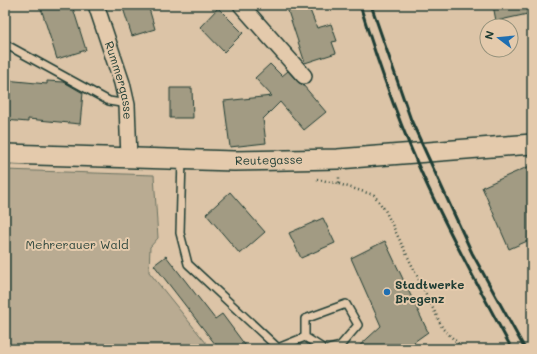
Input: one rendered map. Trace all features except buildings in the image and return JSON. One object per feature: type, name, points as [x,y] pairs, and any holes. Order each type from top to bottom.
[{"type":"street","name":"Rummergasse","points":[[96,5],[122,83],[127,104],[129,158]]},
{"type":"street","points":[[241,5],[304,76]]},
{"type":"street","name":"Reutegasse","points":[[5,154],[182,158],[234,161],[338,159],[532,144]]},
{"type":"lane","points":[[5,44],[109,101],[127,104]]},
{"type":"lane","points":[[182,158],[180,233],[188,264],[278,348],[305,337]]},
{"type":"lane","points":[[305,337],[305,319],[346,304],[358,325],[340,346],[328,349]]},
{"type":"lane","points":[[305,337],[324,349]]},
{"type":"path","points":[[339,184],[374,195],[385,210],[443,329],[464,349]]},
{"type":"green space","name":"Mehrerauer Wald","points":[[5,170],[154,175],[158,238],[150,247],[149,272],[211,349],[5,349]]},
{"type":"railway","points":[[360,5],[391,98],[418,165],[458,248],[512,349]]},
{"type":"railway","points":[[371,5],[411,120],[472,253],[525,349]]},
{"type":"place","name":"Stadtwerke Bregenz","points":[[387,292]]}]
